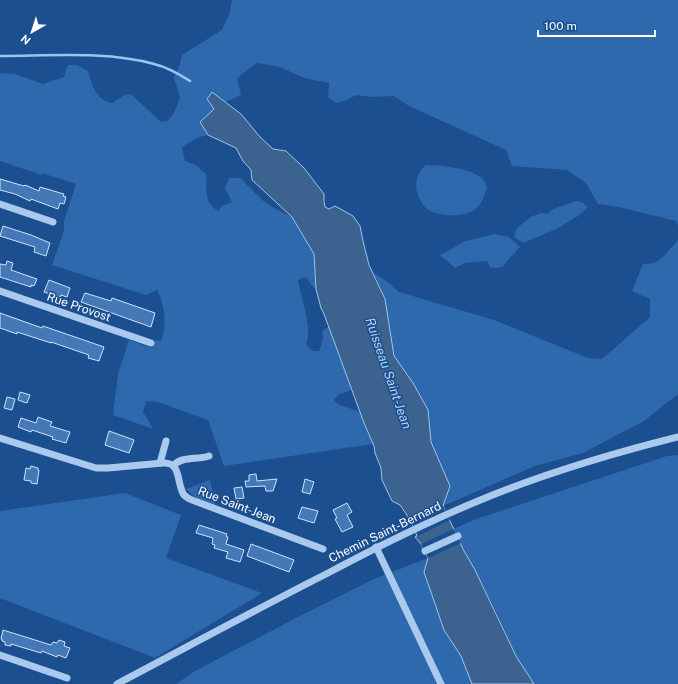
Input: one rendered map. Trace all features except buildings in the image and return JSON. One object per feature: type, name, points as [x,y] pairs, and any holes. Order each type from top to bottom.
[{"type":"street","points":[[0,204],[53,222]]},
{"type":"street","name":"Rue Provost","points":[[0,291],[151,343]]},
{"type":"street","name":"Chemin Saint-Bernard","points":[[117,684],[376,548],[447,514],[515,486],[564,469],[610,454],[678,437]]},
{"type":"street","points":[[0,438],[96,468],[167,462],[174,465],[176,462],[182,460],[209,456]]},
{"type":"street","points":[[160,463],[166,441]]},
{"type":"street","name":"Rue Saint-Jean","points":[[174,465],[186,497],[322,549]]},
{"type":"street","points":[[425,551],[458,536]]},
{"type":"street","points":[[376,548],[441,684]]},
{"type":"street","points":[[0,655],[67,678]]},
{"type":"shaded area","points":[[232,0],[678,0],[678,226],[676,221],[619,207],[598,204],[586,183],[567,170],[512,166],[506,150],[409,106],[394,96],[372,97],[356,95],[345,101],[335,103],[328,97],[329,83],[304,78],[280,67],[257,63],[237,78],[241,95],[225,102],[212,92],[207,99],[214,109],[200,122],[208,135],[199,137],[182,147],[185,161],[196,165],[206,174],[206,190],[208,200],[210,204],[218,211],[222,206],[232,202],[225,188],[229,178],[240,178],[262,200],[292,217],[314,254],[316,289],[306,277],[298,280],[307,321],[308,337],[306,344],[312,351],[319,351],[323,339],[322,332],[329,326],[353,389],[338,395],[334,400],[338,404],[360,412],[373,444],[224,466],[208,420],[158,402],[146,401],[143,412],[153,429],[113,415],[118,374],[129,340],[152,348],[156,340],[161,341],[164,328],[162,302],[157,290],[146,295],[52,265],[64,231],[64,221],[76,184],[42,173],[42,175],[0,161],[0,73],[15,74],[43,84],[64,77],[68,65],[77,65],[88,71],[93,86],[102,99],[112,103],[123,96],[131,94],[161,122],[168,121],[175,111],[180,97],[174,78],[182,55],[222,30],[230,12]]},
{"type":"shaded area","points":[[426,165],[447,166],[462,169],[481,177],[487,188],[478,207],[471,212],[458,215],[443,215],[426,208],[419,198],[416,186],[418,174]]},
{"type":"shaded area","points":[[576,201],[582,202],[588,207],[578,216],[556,229],[523,243],[514,237],[517,228],[531,217],[541,213],[547,214],[553,209]]},
{"type":"shaded area","points":[[494,234],[509,237],[520,247],[502,267],[491,268],[487,261],[465,263],[455,268],[440,255],[466,241]]},
{"type":"shaded area","points":[[678,240],[678,394],[644,421],[583,453],[535,466],[443,506],[450,486],[431,442],[428,410],[413,383],[394,356],[385,299],[374,273],[399,292],[494,320],[588,358],[602,359],[650,317],[650,299],[632,291],[643,264],[655,263],[665,255]]},
{"type":"shaded area","points":[[678,455],[678,684],[534,684],[516,656],[499,618],[454,529],[473,520],[667,456]]},
{"type":"shaded area","points":[[210,480],[215,505],[195,497],[186,489]]},
{"type":"shaded area","points":[[125,493],[181,515],[166,558],[262,593],[155,658],[0,598],[0,511]]},
{"type":"shaded area","points":[[428,558],[424,572],[444,630],[461,656],[472,684],[176,684],[195,671],[374,579]]},
{"type":"water","points":[[212,92],[241,114],[260,137],[273,149],[286,151],[304,168],[324,194],[325,207],[329,209],[335,206],[353,216],[360,226],[369,265],[385,299],[394,356],[413,383],[428,410],[431,442],[450,486],[443,506],[516,656],[534,684],[472,684],[461,656],[444,630],[424,572],[428,558],[421,544],[415,537],[417,536],[411,521],[400,505],[392,501],[382,480],[381,468],[374,446],[321,308],[316,289],[314,254],[292,217],[252,180],[251,170],[243,161],[236,148],[208,135],[200,122],[214,109],[207,99]]},
{"type":"pier","points":[[443,506],[450,520],[418,536],[411,521]]},
{"type":"pier","points":[[454,529],[461,543],[428,558],[421,544]]},
{"type":"waterway","name":"Ruisseau Saint-Jean","points":[[0,56],[78,55],[117,57],[159,65],[190,81]]}]
